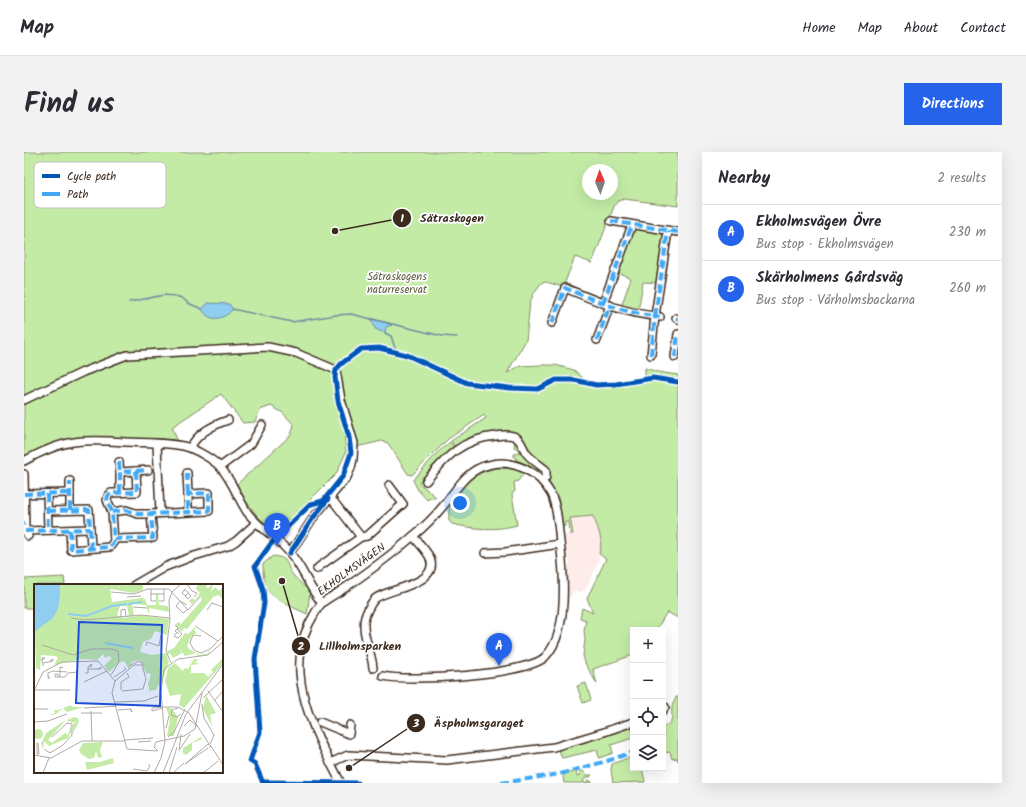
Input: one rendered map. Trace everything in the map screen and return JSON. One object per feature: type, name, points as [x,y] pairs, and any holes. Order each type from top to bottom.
[{"type":"street","points":[[611,221],[678,232]]},
{"type":"street","points":[[597,340],[606,304],[632,225]]},
{"type":"street","points":[[651,355],[658,317],[668,230]]},
{"type":"street","points":[[552,323],[565,288],[606,304],[638,314],[658,317]]},
{"type":"street","points":[[675,357],[678,334]]},
{"type":"street","points":[[24,400],[83,372],[127,355],[268,347],[296,353],[336,370],[341,400],[352,436],[354,451],[351,468],[347,477],[314,518],[290,553]]},
{"type":"street","points":[[190,448],[198,436],[218,423],[228,420]]},
{"type":"street","points":[[220,468],[251,444],[262,425]]},
{"type":"street","points":[[426,481],[452,452],[466,444],[484,437],[502,435],[517,438],[527,454],[546,470],[546,477],[543,481]]},
{"type":"street","points":[[24,461],[51,447],[75,441],[100,440],[190,448],[209,458],[220,468],[256,523],[290,553],[302,570],[317,598],[322,603]]},
{"type":"street","points":[[157,444],[160,513]]},
{"type":"street","points":[[118,462],[120,472],[120,492]]},
{"type":"street","name":"EKHOLMSVÄGEN","points":[[341,783],[311,721],[304,694],[300,668],[300,653],[304,636],[322,603],[360,578],[413,536],[443,506],[462,481],[478,468],[489,464],[511,464],[531,472],[543,481],[556,506],[564,574],[563,603],[554,645],[544,657],[528,666],[491,673],[434,677],[391,678],[383,676]]},
{"type":"street","points":[[120,472],[148,470]]},
{"type":"street","points":[[70,530],[71,550],[110,547],[113,544],[114,539],[112,512],[107,500],[108,496],[111,493],[137,492],[136,471]]},
{"type":"street","points":[[187,473],[188,512]]},
{"type":"street","points":[[24,474],[25,529],[90,529]]},
{"type":"street","points":[[70,481],[70,510]]},
{"type":"street","points":[[317,569],[362,537],[367,536],[403,504],[389,485]]},
{"type":"street","points":[[188,494],[209,493],[210,519]]},
{"type":"street","points":[[24,494],[70,494]]},
{"type":"street","points":[[47,494],[48,530]]},
{"type":"street","points":[[329,499],[334,502],[362,537]]},
{"type":"street","points":[[48,511],[90,510],[92,548]]},
{"type":"street","points":[[112,512],[126,510],[138,514],[151,514],[209,511]]},
{"type":"street","points":[[114,539],[153,538],[151,514]]},
{"type":"street","points":[[136,584],[165,568],[191,557],[228,546],[236,541],[256,523]]},
{"type":"street","points":[[373,668],[373,662],[368,649],[365,633],[365,616],[368,608],[375,599],[416,583],[424,578],[430,571],[431,566],[428,555],[413,536]]},
{"type":"street","points":[[485,553],[505,552],[560,544]]},
{"type":"street","points":[[320,722],[349,734],[350,725]]},
{"type":"street","points":[[330,763],[348,755],[447,760],[539,749],[561,745],[630,723]]},
{"type":"shaded area","points":[[593,516],[600,533],[601,548],[598,557],[600,558],[585,591],[582,593],[574,590],[568,598],[568,564],[570,564],[570,560],[567,560],[564,535],[573,533],[570,518]]},
{"type":"green space","name":"Sätraskogens naturreservat","points":[[24,152],[678,152],[678,206],[624,199],[618,201],[615,204],[592,263],[575,257],[563,287],[546,282],[541,283],[534,293],[530,302],[526,340],[507,373],[520,366],[555,365],[574,370],[593,387],[604,388],[645,382],[645,368],[658,372],[678,375],[678,618],[667,612],[658,627],[630,627],[630,656],[593,669],[597,684],[585,663],[583,655],[586,620],[580,618],[582,608],[593,613],[587,598],[606,559],[599,554],[601,539],[593,516],[570,518],[573,534],[570,534],[569,522],[565,522],[565,526],[563,527],[558,497],[548,481],[549,478],[515,434],[456,448],[451,441],[486,418],[484,415],[448,439],[412,475],[408,474],[388,443],[382,441],[356,447],[352,428],[344,432],[346,452],[336,474],[281,529],[274,530],[258,517],[246,501],[237,484],[291,435],[294,425],[283,413],[271,406],[260,410],[255,422],[243,423],[221,394],[172,427],[178,442],[91,437],[71,439],[55,443],[24,458]]},
{"type":"green space","points":[[633,228],[663,232],[665,234],[658,283],[643,282],[638,312],[621,307],[631,278],[616,272]]},
{"type":"green space","points":[[515,441],[526,456],[542,471],[543,475],[528,465],[516,460],[514,454],[520,452],[514,447]]},
{"type":"green space","points":[[450,442],[455,449],[429,474],[425,475],[419,483],[436,497],[427,500],[418,490],[413,480],[437,453]]},
{"type":"green space","points":[[497,468],[515,469],[524,473],[518,481],[514,482],[515,491],[512,494],[517,525],[484,529],[452,524],[449,521],[449,508],[461,490],[474,477],[485,471]]},
{"type":"green space","points":[[273,556],[283,558],[287,562],[293,575],[310,592],[307,614],[275,597],[267,589],[264,580],[263,564]]},
{"type":"green space","points":[[64,577],[65,584],[34,584],[34,608],[24,608],[24,579]]},
{"type":"green space","points":[[586,683],[591,700],[583,703],[577,686]]},
{"type":"green space","points":[[676,697],[678,697],[678,761],[677,758],[672,759],[670,752],[666,753],[666,726],[670,723],[672,717],[673,703]]},
{"type":"green space","points":[[630,727],[630,739],[611,745],[613,753],[599,758],[597,750],[562,758],[559,750]]},
{"type":"green space","points":[[630,757],[630,771],[643,771],[645,782],[613,783],[611,770],[612,764]]},
{"type":"green space","points":[[576,771],[577,776],[581,775],[579,773],[580,771],[583,771],[587,775],[592,775],[590,777],[586,777],[583,781],[586,783],[564,783],[563,777],[565,774]]},
{"type":"green space","points":[[588,780],[592,783],[586,783]]},
{"type":"water","points":[[208,303],[229,304],[233,309],[221,318],[213,318],[202,309]]},
{"type":"water","points":[[371,318],[392,325],[386,327],[385,333],[375,329]]},
{"type":"waterway","points":[[129,302],[164,295],[175,296],[182,298],[188,303],[202,309]]},
{"type":"waterway","points":[[232,309],[292,322],[351,314],[442,336],[457,337]]},
{"type":"waterway","points":[[385,333],[391,336],[395,348]]},
{"type":"marked path","points":[[611,221],[678,232]]},
{"type":"marked path","points":[[603,303],[632,225]]},
{"type":"marked path","points":[[552,323],[565,288],[621,309],[655,316],[668,231]]},
{"type":"marked path","points":[[597,340],[610,305]]},
{"type":"marked path","points":[[651,355],[655,316],[660,317]]},
{"type":"marked path","points":[[675,357],[678,334]]},
{"type":"marked path","points":[[119,462],[120,472]]},
{"type":"marked path","points":[[136,471],[148,470]]},
{"type":"marked path","points":[[70,530],[71,550],[110,547],[114,541],[112,512],[107,500],[108,496],[111,493],[137,492],[136,471],[120,472],[120,492]]},
{"type":"marked path","points":[[187,473],[188,494]]},
{"type":"marked path","points":[[70,481],[70,510]]},
{"type":"marked path","points":[[24,494],[70,493]]},
{"type":"marked path","points":[[112,512],[126,510],[138,514],[151,514],[209,511],[209,493],[188,494],[188,512]]},
{"type":"marked path","points":[[47,494],[48,530]]},
{"type":"marked path","points":[[48,511],[89,510],[91,548]]},
{"type":"marked path","points":[[114,539],[153,538],[151,514]]},
{"type":"marked path","points":[[25,531],[90,529]]},
{"type":"marked path","points":[[501,783],[560,774],[630,753]]},
{"type":"cycle path","points":[[263,783],[255,764],[250,761],[260,732],[255,659],[264,603],[263,589],[255,566],[280,534],[311,504],[323,501],[343,476],[351,453],[349,437],[338,401],[335,377],[336,370],[341,364],[361,349],[379,348],[407,355],[467,383],[509,388],[538,389],[556,380],[574,380],[596,385],[616,384],[653,378],[678,382]]},
{"type":"cycle path","points":[[290,553],[313,518],[328,499]]},
{"type":"cycle path","points":[[263,782],[358,783]]},
{"type":"place","name":"Sätraskogen","points":[[335,231]]},
{"type":"place","name":"Skärholmens Gårdsväg","points":[[277,546]]},
{"type":"place","name":"Lillholmsparken","points":[[282,581]]},
{"type":"place","name":"Ekholmsvägen Övre","points":[[499,666]]},
{"type":"place","name":"Äspholmsgaraget","points":[[349,768]]}]
